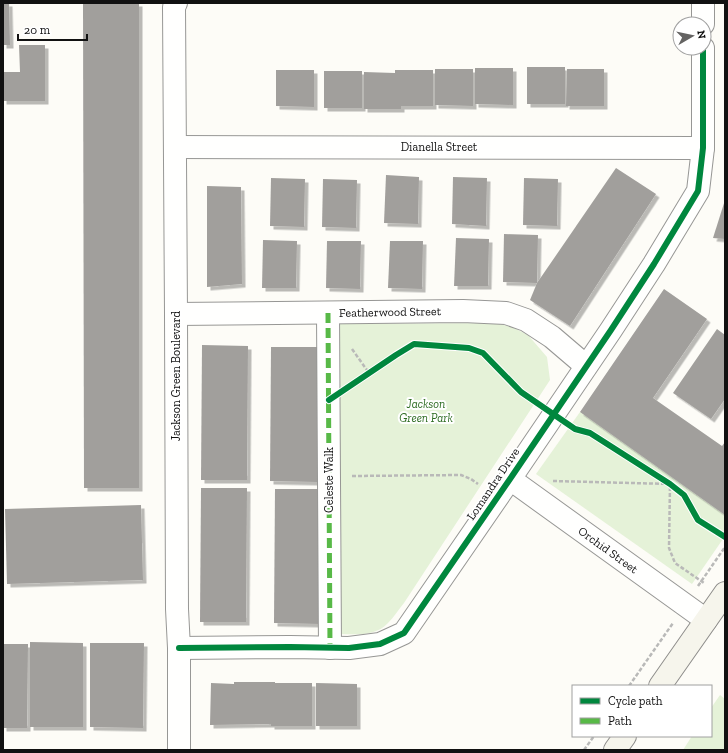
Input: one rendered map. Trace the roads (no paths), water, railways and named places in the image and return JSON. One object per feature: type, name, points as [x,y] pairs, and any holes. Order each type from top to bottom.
[{"type":"main road","points":[[661,685],[724,594]]},
{"type":"main road","points":[[615,750],[623,737]]},
{"type":"street","name":"Jackson Green Boulevard","points":[[176,3],[174,7],[176,609],[179,648],[179,750]]},
{"type":"street","points":[[703,3],[703,16]]},
{"type":"street","name":"Lomandra Drive","points":[[179,648],[349,648],[380,644],[404,633],[498,497],[654,264],[698,191],[703,148],[703,56]]},
{"type":"street","name":"Dianella Street","points":[[175,146],[703,148]]},
{"type":"street","name":"Featherwood Street","points":[[176,314],[463,311],[506,313],[526,320],[552,337],[586,366]]},
{"type":"street","name":"Celeste Walk","points":[[328,313],[330,648]]},
{"type":"street","name":"Orchid Street","points":[[510,479],[706,620]]},
{"type":"park label","name":"Jackson Green Park","points":[[426,411]]}]
